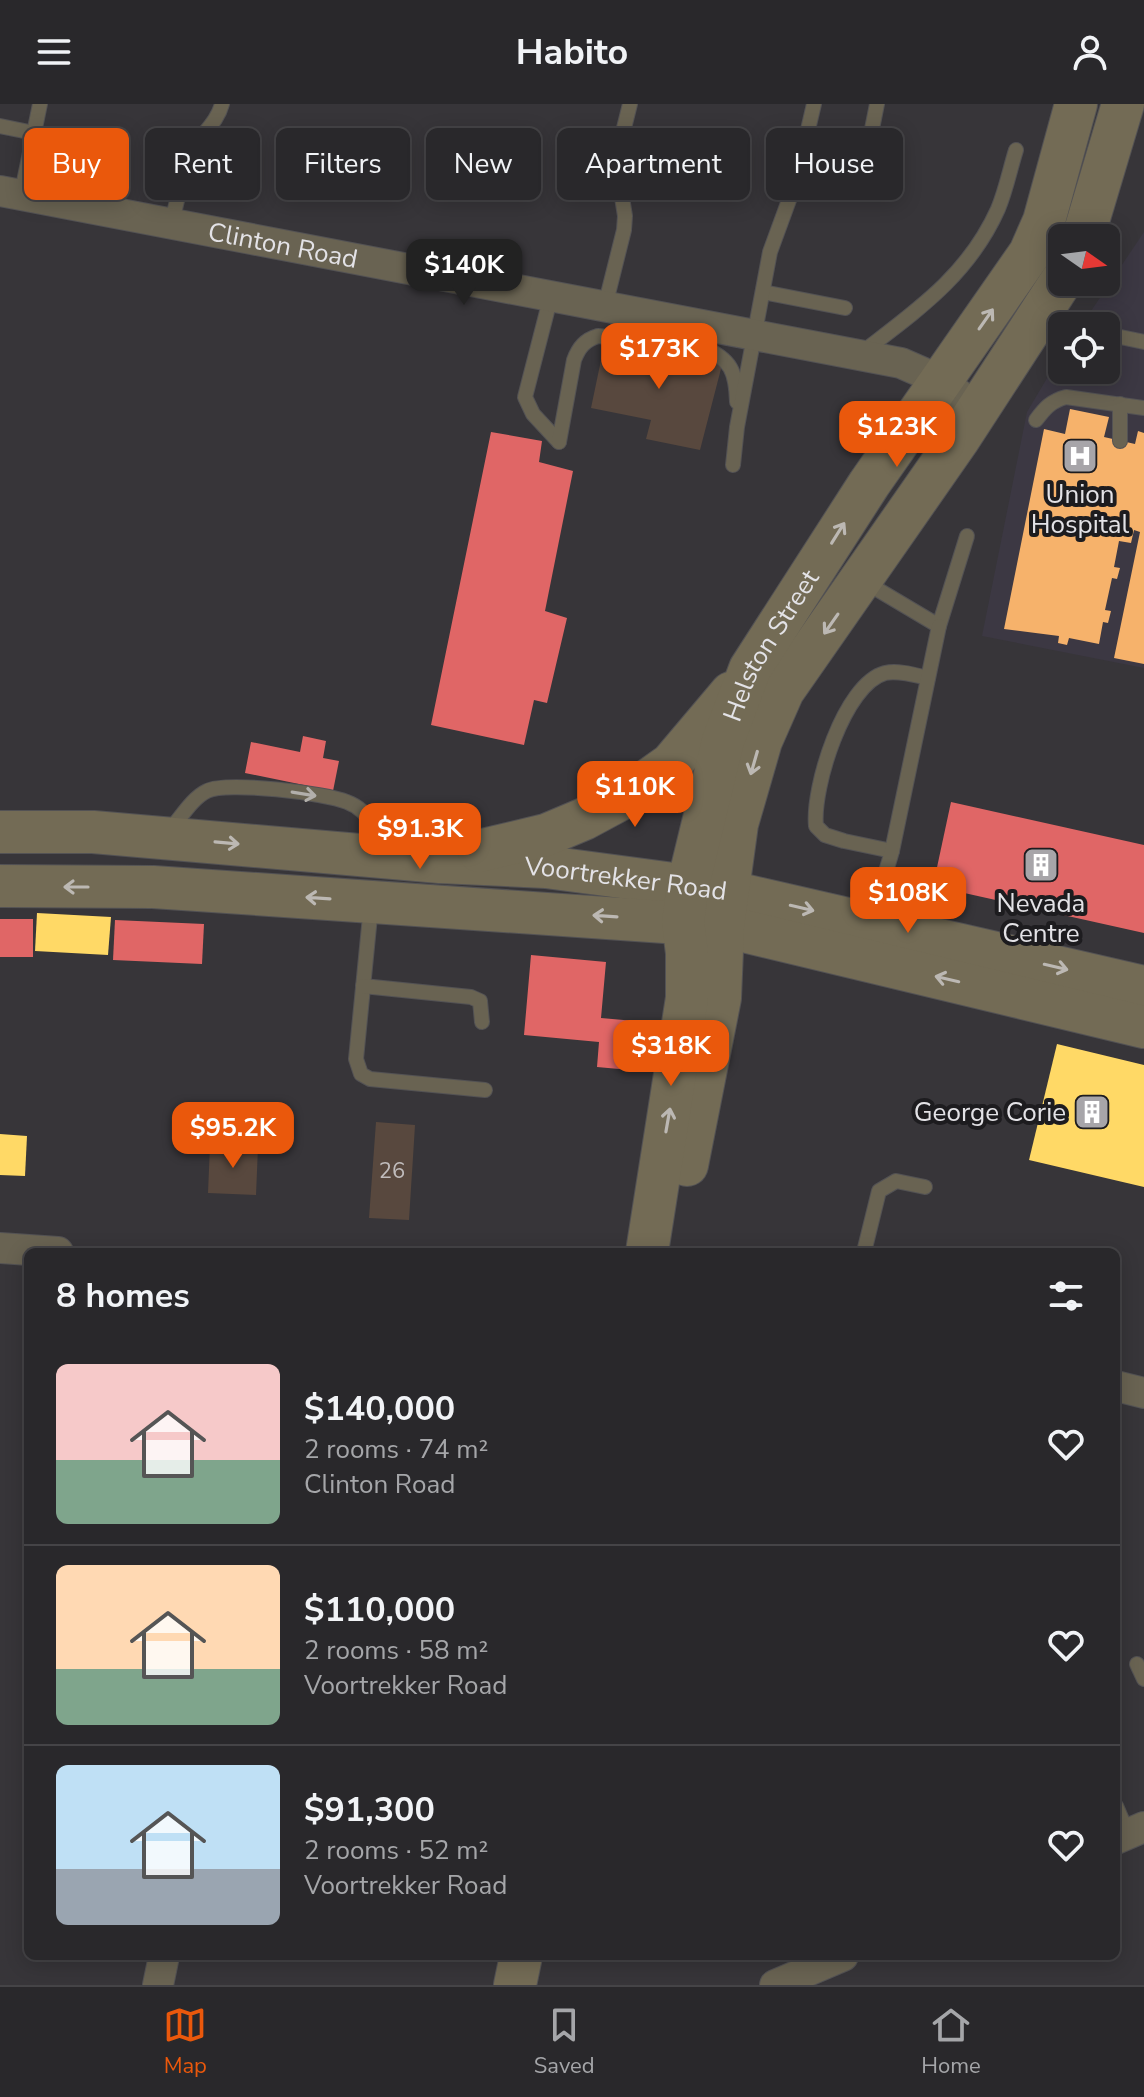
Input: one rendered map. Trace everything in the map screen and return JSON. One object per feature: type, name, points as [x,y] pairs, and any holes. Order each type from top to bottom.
[{"type":"street","name":"Helston Street","points":[[671,1248],[720,998],[705,906],[723,741],[750,669],[869,484],[1030,253],[1044,221],[1076,104]]},
{"type":"street","points":[[1087,224],[1123,104]]},
{"type":"street","name":"Clinton Road","points":[[11,194],[901,363],[942,381],[978,410]]},
{"type":"street","name":"Helston Street","points":[[648,1248],[687,998],[687,953],[737,824],[761,741],[783,691],[978,410],[1048,329]]},
{"type":"street","points":[[440,862],[546,835],[623,798],[671,764],[750,669]]},
{"type":"street","name":"Voortrekker Road","points":[[0,832],[93,832],[440,862],[546,867],[705,906],[1144,1027]]},
{"type":"street","name":"Voortrekker Road","points":[[0,886],[153,887],[372,901],[705,906],[851,919],[1144,987]]},
{"type":"street","points":[[0,1248],[24,1250]]},
{"type":"street","points":[[1120,1387],[1144,1393]]},
{"type":"street","points":[[158,1985],[163,1960]]},
{"type":"street","points":[[515,1985],[520,1960]]},
{"type":"street","points":[[775,1985],[834,1960]]},
{"type":"lane","points":[[35,128],[40,104]]},
{"type":"lane","points":[[171,224],[189,159],[203,133],[215,121],[222,104]]},
{"type":"lane","points":[[605,306],[624,230],[625,216],[616,160],[630,104]]},
{"type":"lane","points":[[733,465],[737,427],[770,252],[796,181],[814,104]]},
{"type":"lane","points":[[872,128],[877,104]]},
{"type":"lane","points":[[0,126],[24,131]]},
{"type":"lane","points":[[860,354],[938,293],[975,250],[998,208],[1016,150]]},
{"type":"lane","points":[[11,194],[24,160]]},
{"type":"lane","points":[[763,292],[845,308]]},
{"type":"lane","points":[[551,296],[525,397],[533,414],[559,442],[574,360],[589,339],[605,335],[702,347],[720,356],[735,376],[737,427]]},
{"type":"lane","points":[[1120,337],[1144,342]]},
{"type":"lane","points":[[1036,420],[1047,406],[1066,397],[1144,408]]},
{"type":"lane","points":[[1120,404],[1120,441]]},
{"type":"lane","points":[[851,919],[873,900],[882,886],[939,626],[967,536]]},
{"type":"lane","points":[[861,580],[939,626]]},
{"type":"lane","points":[[892,851],[825,835],[816,826],[814,809],[819,782],[834,737],[865,686],[886,673],[928,678]]},
{"type":"lane","points":[[164,838],[202,793],[220,786],[345,800],[363,812],[379,829]]},
{"type":"lane","points":[[372,901],[356,1059],[361,1074],[370,1079],[485,1090]]},
{"type":"lane","points":[[363,986],[471,997],[482,1005],[482,1022]]},
{"type":"lane","points":[[865,1248],[879,1191],[896,1181],[925,1187]]},
{"type":"lane","points":[[1137,1664],[1144,1679]]},
{"type":"lane","points":[[1120,1814],[1129,1833]]},
{"type":"shaded area","name":"Union Hospital","points":[[1144,232],[1144,668],[982,636],[1027,412],[1048,377],[1048,384],[1120,384],[1120,312],[1090,312],[1101,296],[1120,296],[1120,268]]},
{"type":"building: Homes","points":[[37,913],[111,917],[108,955],[35,951]]},
{"type":"building: Homes","name":"George Corie","points":[[1057,1044],[1144,1065],[1144,1187],[1029,1160]]},
{"type":"building: Homes","points":[[0,1134],[27,1136],[25,1176],[0,1175]]},
{"type":"building: Shops","points":[[491,432],[542,441],[539,462],[573,471],[545,611],[567,618],[547,703],[534,700],[524,745],[431,725]]},
{"type":"building: Shops","points":[[303,736],[326,741],[323,758],[339,761],[333,791],[245,773],[251,742],[300,752]]},
{"type":"building: Shops","name":"Nevada Centre","points":[[951,802],[1144,845],[1144,933],[933,886]]},
{"type":"building: Shops","points":[[0,919],[33,919],[33,957],[0,957]]},
{"type":"building: Shops","points":[[115,920],[204,924],[202,964],[113,960]]},
{"type":"building: Shops","points":[[531,955],[606,962],[601,1018],[646,1022],[641,1071],[597,1067],[599,1042],[524,1035]]},
{"type":"building: Health","points":[[1070,409],[1109,417],[1104,437],[1135,444],[1138,431],[1144,433],[1144,664],[1114,658],[1140,532],[1134,530],[1131,543],[1119,541],[1114,567],[1120,568],[1117,579],[1112,578],[1105,610],[1111,611],[1108,623],[1103,622],[1099,644],[1069,638],[1067,645],[1058,643],[1059,636],[1004,629],[1044,429],[1065,434]]},
{"type":"building: Other","points":[[605,341],[723,361],[700,450],[646,439],[651,420],[591,408]]},
{"type":"building: Other","points":[[376,1122],[415,1125],[409,1220],[369,1218]]},
{"type":"building: Other","points":[[210,1145],[258,1147],[256,1195],[208,1193]]},
{"type":"place","name":"Union Hospital","points":[[1080,456]]},
{"type":"place","name":"Nevada Centre","points":[[1041,865]]},
{"type":"place","name":"George Corie","points":[[1092,1112]]}]
